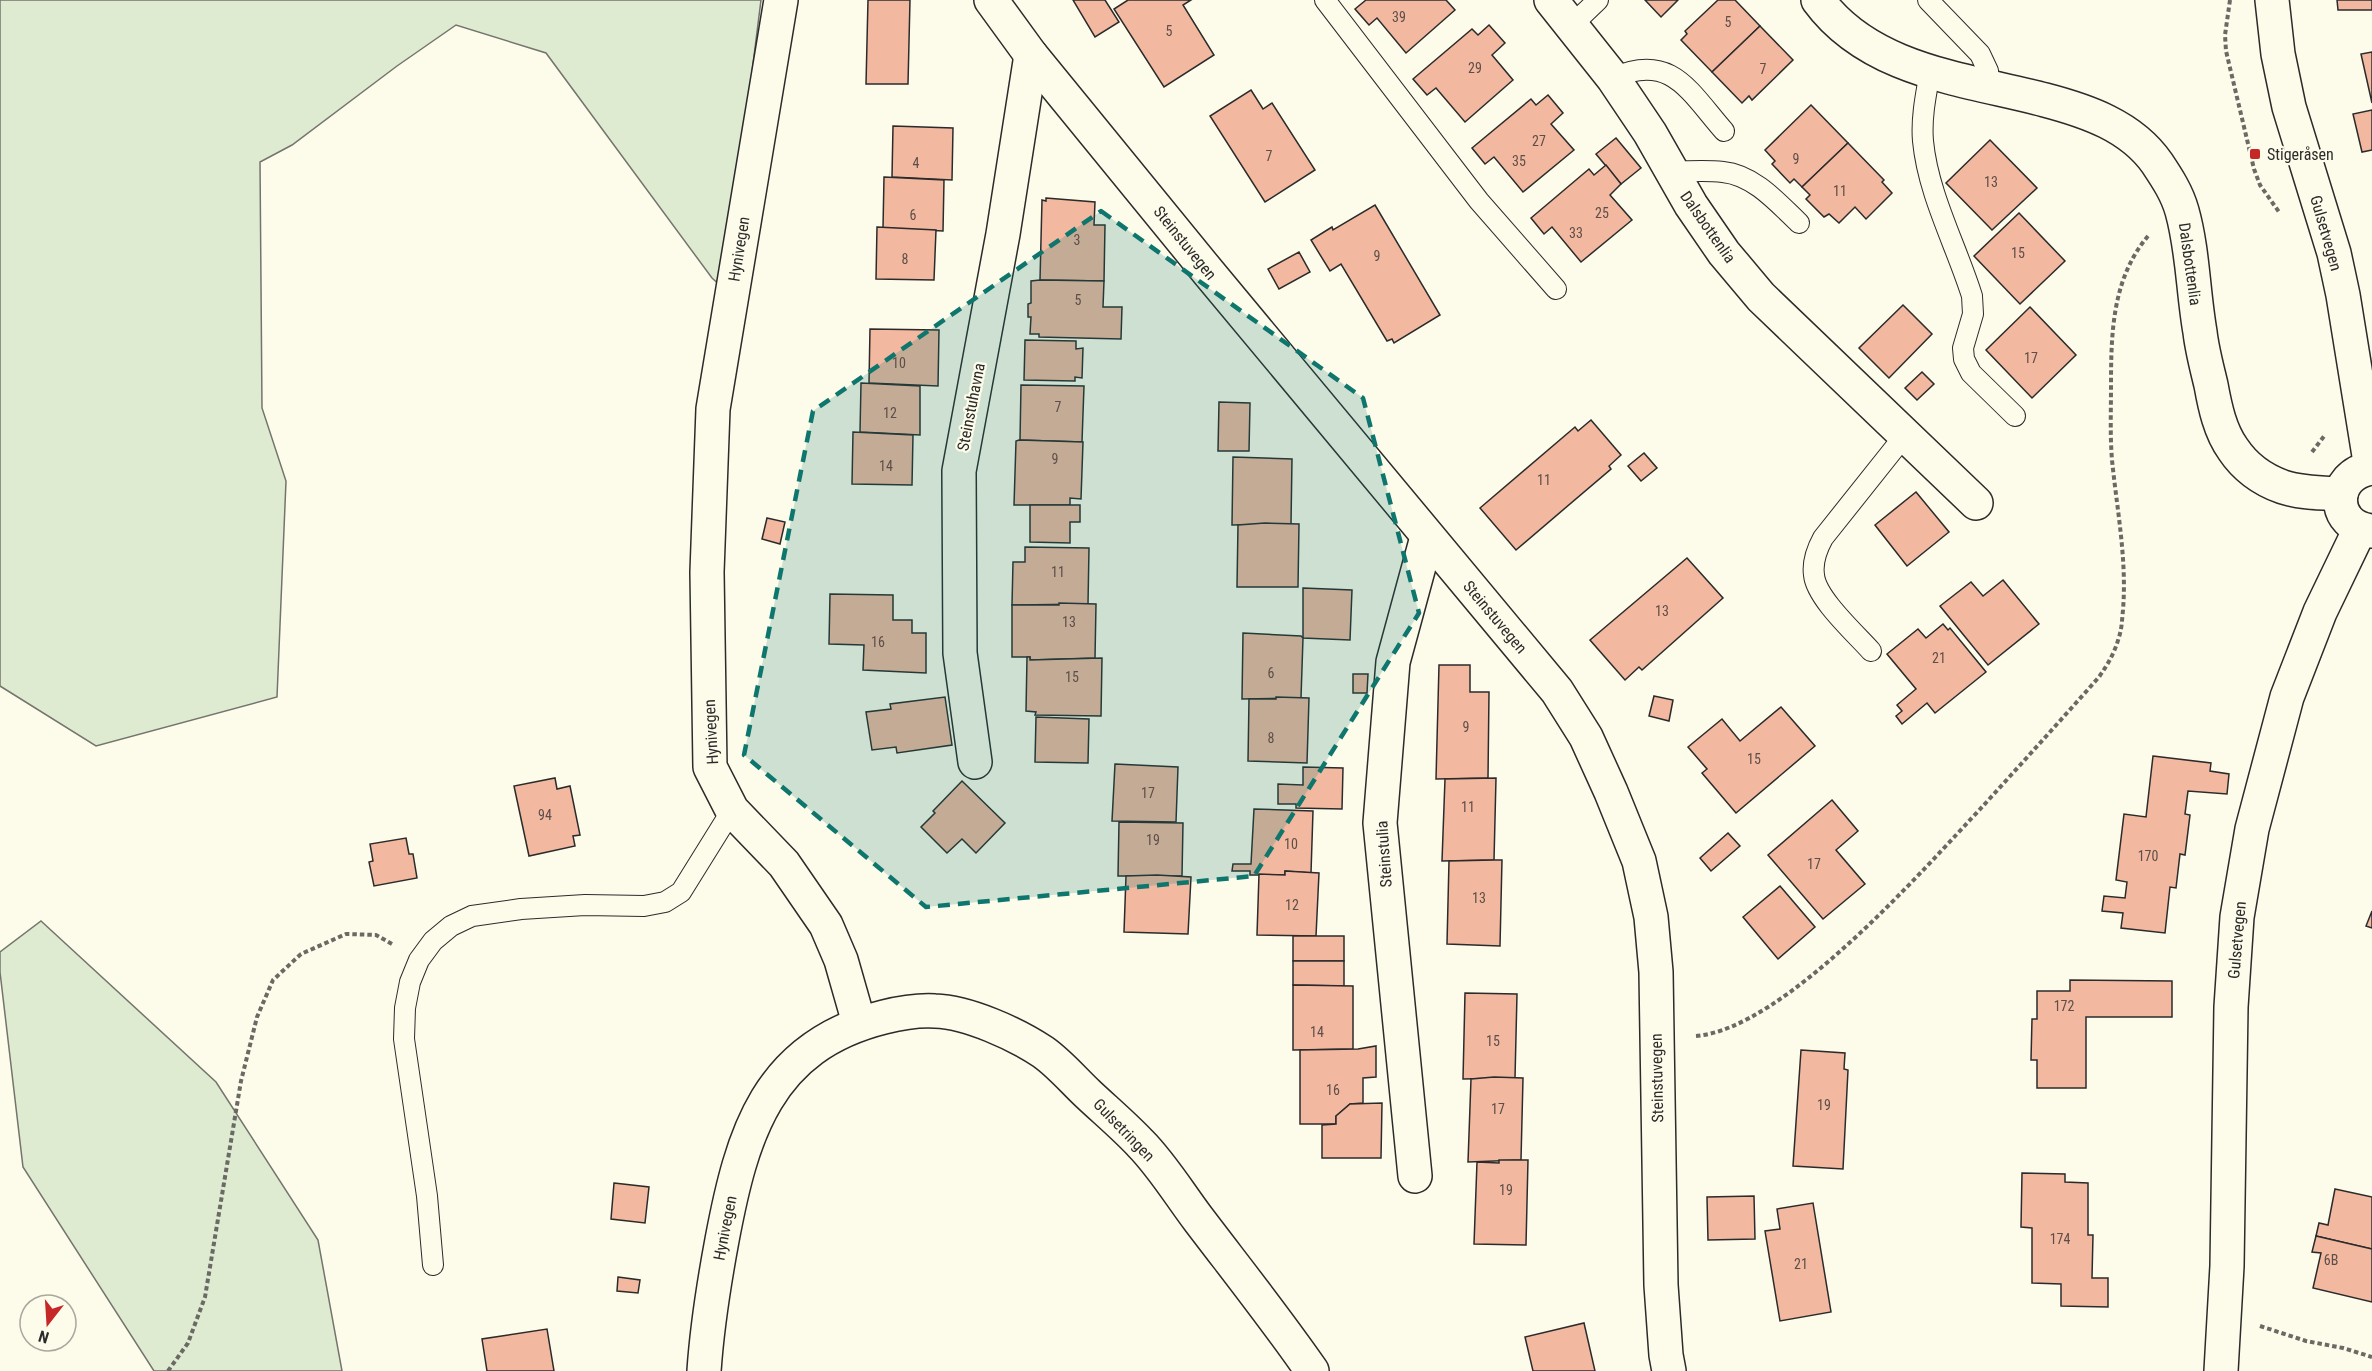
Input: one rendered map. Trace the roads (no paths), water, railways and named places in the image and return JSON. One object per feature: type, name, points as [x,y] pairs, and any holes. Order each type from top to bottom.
[{"type":"street","name":"Hynivegen","points":[[704,1371],[705,1344],[732,1186],[743,1148],[759,1112],[775,1087],[801,1058],[827,1039],[859,1023],[841,960],[826,924],[784,864],[732,810],[710,767],[707,572],[713,409],[781,0]]},
{"type":"street","name":"Steinstuvegen","points":[[991,0],[1031,55],[1427,537],[1557,691],[1586,737],[1639,861],[1651,917],[1656,972],[1661,1286],[1669,1371]]},
{"type":"street","name":"Dalsbottenlia","points":[[1551,0],[1613,78],[1650,133],[1691,205],[1724,253],[1761,297],[1976,503]]},
{"type":"street","name":"Dalsbottenlia","points":[[1818,0],[1830,16],[1860,41],[1892,58],[1930,72],[2084,110],[2112,124],[2136,140],[2155,160],[2170,181],[2182,210],[2199,332],[2216,408],[2223,431],[2232,448],[2244,464],[2259,476],[2276,484],[2300,492],[2341,494]]},
{"type":"street","name":"Gulsetvegen","points":[[2272,0],[2278,54],[2289,107],[2334,253],[2343,295],[2372,468]]},
{"type":"street","name":"Steinstuhavna","points":[[975,762],[960,653],[959,471],[1003,234],[1031,55]]},
{"type":"street","points":[[2366,530],[2351,523],[2344,515],[2341,494],[2344,484],[2351,476],[2361,470],[2372,468]]},
{"type":"street","name":"Gulsetvegen","points":[[2221,1371],[2227,1266],[2231,1007],[2237,917],[2253,829],[2287,697],[2320,612],[2366,530]]},
{"type":"street","name":"Steinstulia","points":[[1415,1176],[1380,823],[1393,662],[1427,537]]},
{"type":"street","name":"Gulsetringen","points":[[859,1023],[901,1013],[936,1011],[967,1017],[1003,1031],[1044,1053],[1142,1144],[1312,1371]]},
{"type":"lane","points":[[1572,25],[1598,0]]},
{"type":"lane","points":[[1928,0],[1980,54],[1988,71],[1989,86]]},
{"type":"lane","points":[[1328,1],[1479,201],[1556,289]]},
{"type":"lane","points":[[1613,78],[1632,70],[1663,71],[1683,84],[1724,131]]},
{"type":"lane","points":[[1930,72],[1923,117],[1923,141],[1930,179],[1972,296],[1973,314],[1964,348],[1964,359],[1971,373],[2015,416]]},
{"type":"lane","points":[[1672,172],[1726,172],[1742,177],[1767,192],[1799,223]]},
{"type":"lane","points":[[1870,651],[1820,591],[1814,576],[1816,552],[1823,538],[1905,435]]},
{"type":"lane","points":[[433,1265],[428,1196],[404,1040],[405,1008],[410,982],[419,960],[442,933],[472,916],[521,909],[585,905],[644,906],[665,902],[681,892],[732,810]]},
{"type":"place","name":"Stigeråsen","points":[[2255,154]]}]
